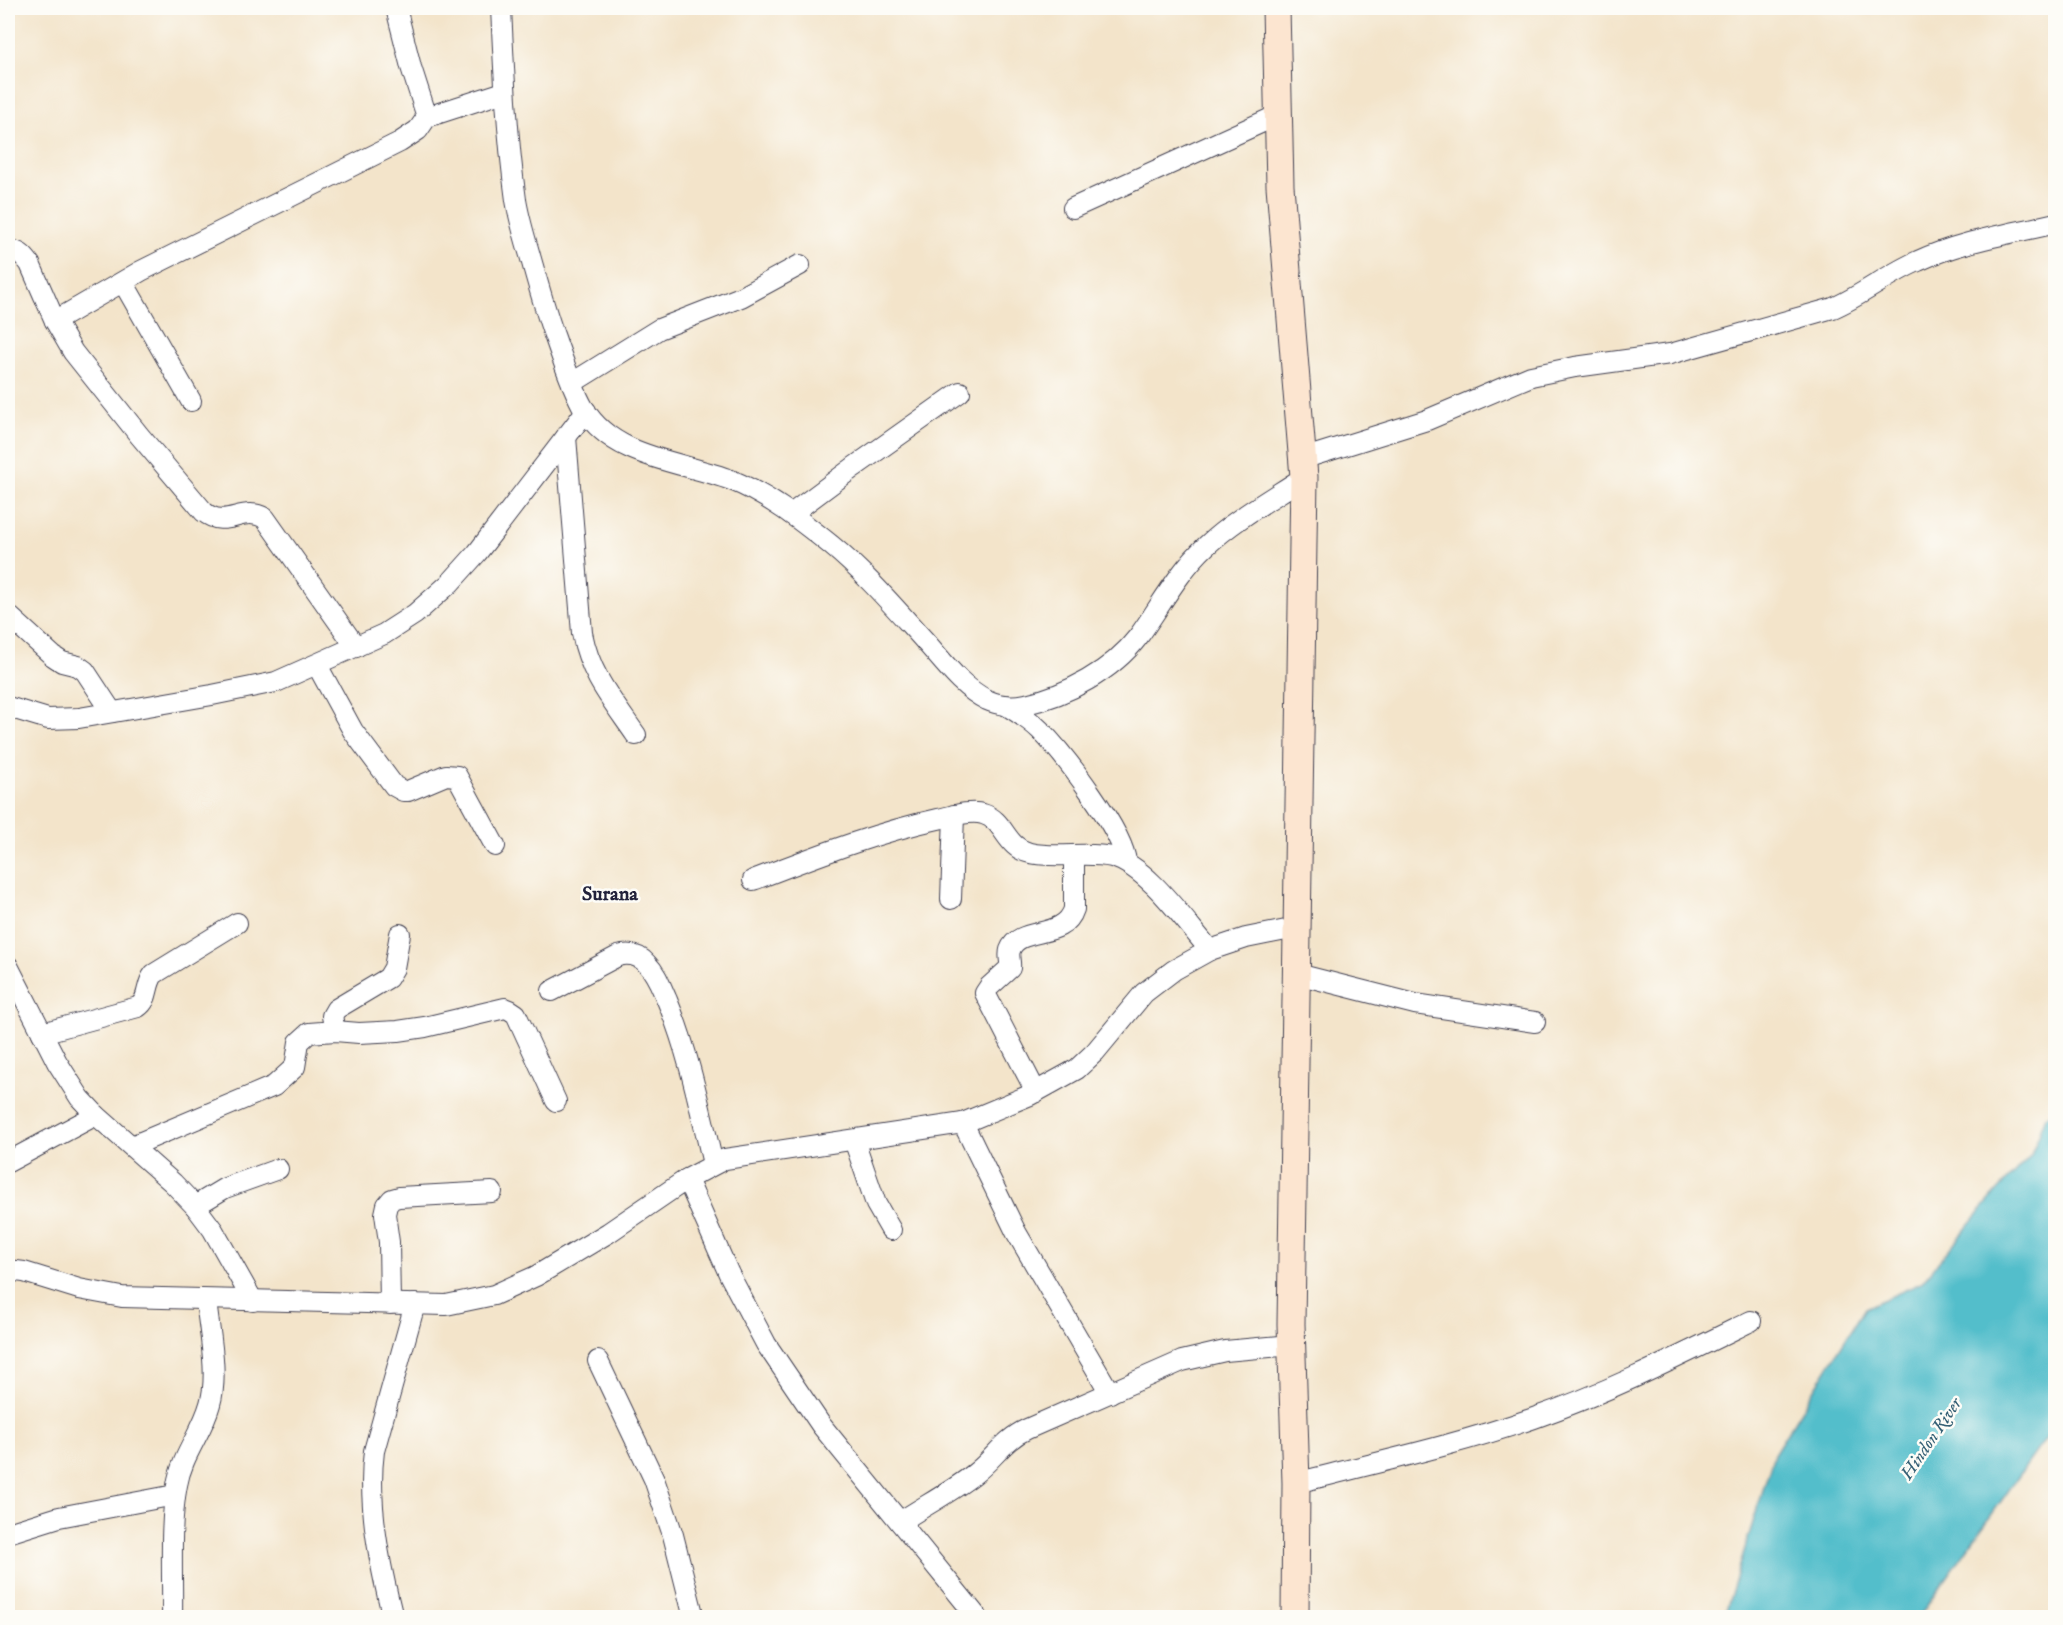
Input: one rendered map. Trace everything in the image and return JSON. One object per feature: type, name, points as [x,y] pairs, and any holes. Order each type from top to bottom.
[{"type":"street","points":[[396,8],[427,117]]},
{"type":"street","points":[[501,8],[504,92],[520,218],[545,310],[572,383],[586,411],[610,436],[626,446],[730,480],[768,498],[845,557],[879,590],[966,686],[987,699],[1006,705],[1021,715],[1053,744],[1101,808],[1122,843],[1126,852],[1126,862]]},
{"type":"street","points":[[1276,8],[1280,186],[1303,468],[1292,1345],[1296,1483],[1295,1617]]},
{"type":"street","points":[[55,321],[219,231],[400,142],[418,130],[427,117],[504,92]]},
{"type":"street","points":[[1073,208],[1278,115]]},
{"type":"street","points":[[1006,705],[1024,705],[1070,690],[1126,651],[1184,570],[1205,547],[1303,468],[1427,420],[1531,376],[1575,367],[1670,354],[1833,308],[1892,274],[1935,253],[2055,223]]},
{"type":"street","points":[[8,251],[19,252],[30,264],[55,321],[73,352],[204,512],[220,520],[250,512],[265,518],[356,647]]},
{"type":"street","points":[[572,383],[659,329],[741,297],[800,265]]},
{"type":"street","points":[[123,282],[191,401]]},
{"type":"street","points":[[791,514],[960,392]]},
{"type":"street","points":[[8,707],[48,719],[79,718],[258,686],[276,682],[384,634],[415,614],[450,584],[477,553],[586,411]]},
{"type":"street","points":[[566,437],[582,633],[586,655],[597,679],[636,735]]},
{"type":"street","points":[[8,615],[53,656],[85,671],[112,712]]},
{"type":"street","points":[[317,664],[352,730],[394,786],[408,791],[446,775],[457,776],[495,846]]},
{"type":"street","points":[[753,880],[888,831],[954,815],[983,813],[991,818],[1011,843],[1022,851],[1038,855],[1111,857],[1126,862],[1141,872],[1210,950]]},
{"type":"street","points":[[951,899],[954,815]]},
{"type":"street","points":[[1036,1092],[985,993],[1010,968],[1009,953],[1013,944],[1019,939],[1060,927],[1071,918],[1074,909],[1074,856]]},
{"type":"street","points":[[42,1033],[138,1007],[146,999],[149,981],[154,974],[237,923]]},
{"type":"street","points":[[8,1270],[24,1272],[80,1289],[113,1296],[446,1305],[494,1295],[517,1286],[608,1233],[713,1164],[724,1160],[963,1123],[1036,1092],[1077,1069],[1095,1052],[1132,1005],[1174,970],[1210,950],[1246,938],[1296,928]]},
{"type":"street","points":[[335,1031],[332,1016],[336,1009],[383,982],[392,973],[400,934]]},
{"type":"street","points":[[552,991],[628,953],[647,963],[658,978],[683,1041],[713,1164]]},
{"type":"street","points":[[8,966],[42,1033],[80,1098],[96,1115],[174,1183],[195,1206],[213,1230],[253,1301]]},
{"type":"street","points":[[1297,974],[1415,1004],[1535,1022]]},
{"type":"street","points":[[132,1146],[274,1086],[295,1067],[299,1042],[305,1035],[335,1031],[359,1033],[398,1031],[505,1008],[516,1014],[556,1101]]},
{"type":"street","points":[[8,1162],[96,1115]]},
{"type":"street","points":[[963,1123],[1016,1232],[1110,1393]]},
{"type":"street","points":[[854,1140],[876,1204],[891,1230]]},
{"type":"street","points":[[195,1206],[225,1188],[278,1169]]},
{"type":"street","points":[[687,1179],[729,1274],[766,1344],[821,1425],[978,1617]]},
{"type":"street","points":[[390,1304],[389,1242],[385,1214],[387,1205],[392,1199],[492,1192]]},
{"type":"street","points":[[172,1617],[177,1482],[187,1452],[204,1420],[214,1379],[206,1300]]},
{"type":"street","points":[[393,1617],[372,1500],[371,1475],[374,1451],[415,1304]]},
{"type":"street","points":[[1296,1483],[1396,1458],[1534,1418],[1648,1372],[1751,1321]]},
{"type":"street","points":[[900,1522],[977,1472],[1013,1435],[1182,1361],[1209,1353],[1292,1345]]},
{"type":"street","points":[[598,1361],[654,1479],[673,1535],[694,1617]]},
{"type":"street","points":[[8,1533],[59,1517],[175,1495]]},
{"type":"water","name":"Hindon River","points":[[2055,1110],[2055,1425],[1919,1617],[1724,1617],[1774,1454],[1865,1308],[1921,1283],[1994,1195],[2031,1155],[2046,1116]]},
{"type":"district","name":"Surana","points":[[610,894]]}]
